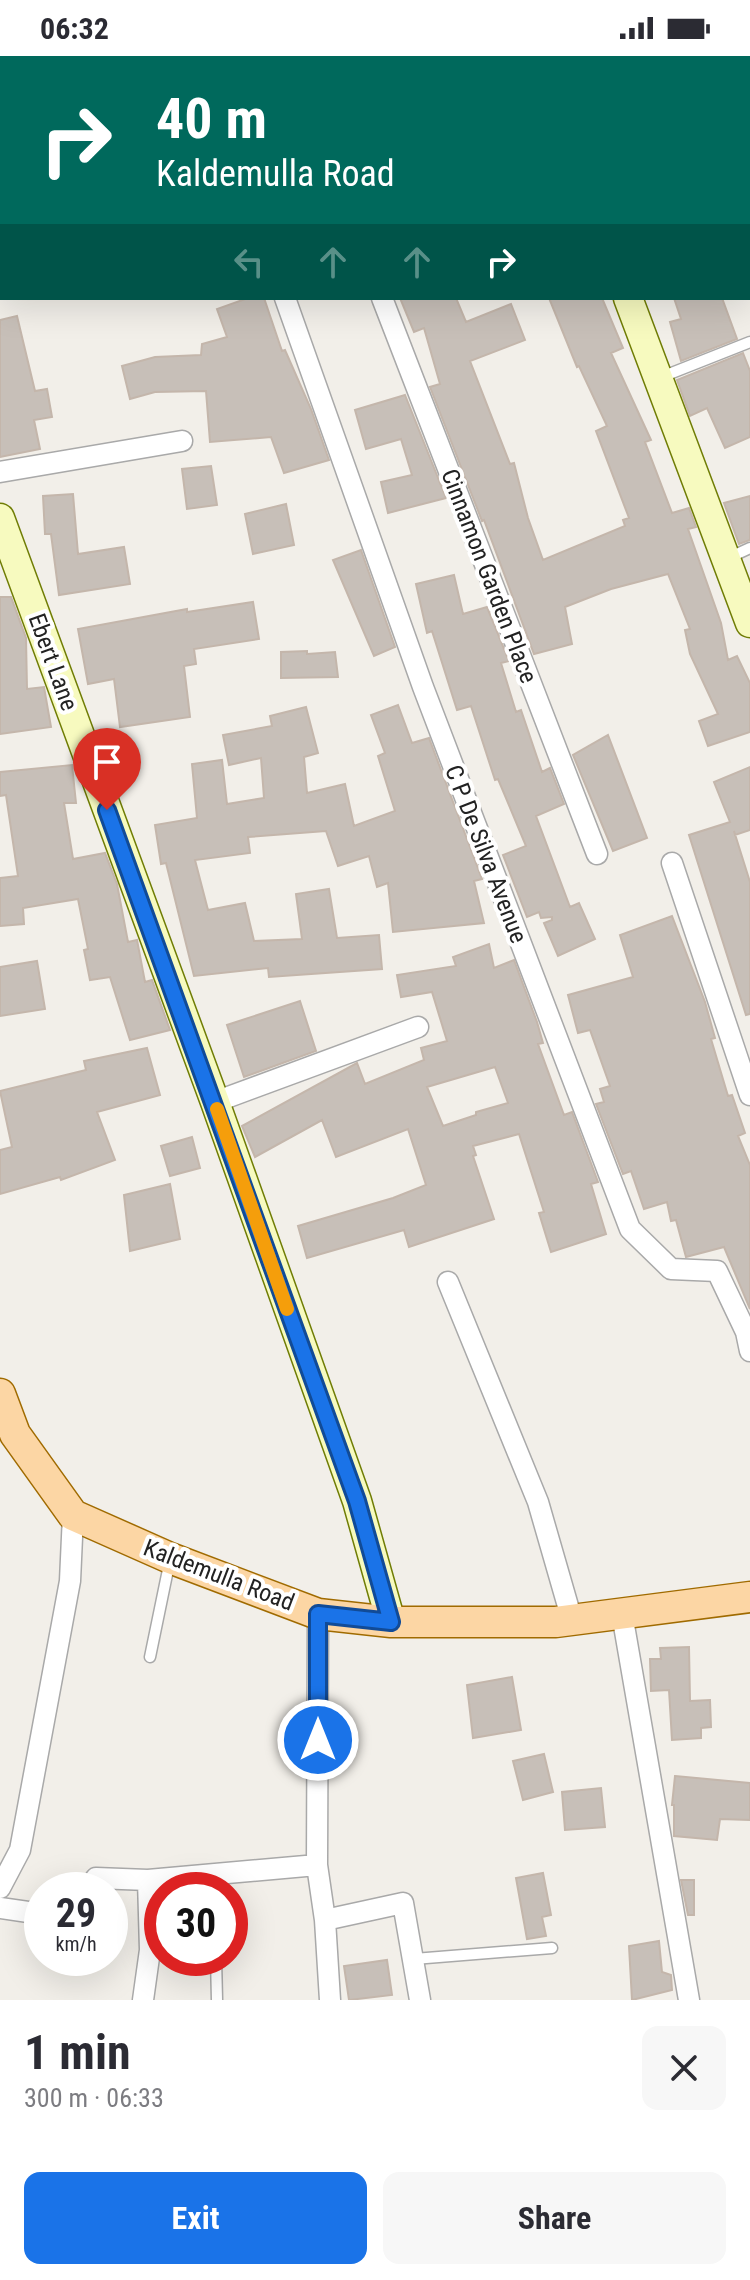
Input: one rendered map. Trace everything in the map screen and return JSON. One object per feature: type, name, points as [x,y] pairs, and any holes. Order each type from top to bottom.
[{"type":"main road","points":[[0,1394],[7,1437],[73,1515]]},
{"type":"main road","name":"Kaldemulla Road","points":[[73,1515],[170,1558],[318,1614],[391,1622],[572,1620],[750,1597]]},
{"type":"street","name":"C P De Silva Avenue","points":[[286,300],[423,687],[630,1229],[671,1269],[717,1271],[746,1332],[750,1351]]},
{"type":"street","name":"Cinnamon Garden Place","points":[[383,300],[597,854]]},
{"type":"street","points":[[629,300],[659,379],[738,554],[750,623]]},
{"type":"street","points":[[0,472],[182,441]]},
{"type":"street","name":"Ebert Lane","points":[[0,518],[215,1102],[357,1501],[391,1622]]},
{"type":"street","points":[[672,863],[750,1095]]},
{"type":"street","points":[[215,1102],[418,1027]]},
{"type":"street","points":[[448,1282],[538,1502],[572,1620]]},
{"type":"street","points":[[0,1888],[20,1850],[70,1581],[73,1515]]},
{"type":"street","points":[[318,1614],[317,1865],[325,1920],[330,2000]]},
{"type":"street","points":[[622,1614],[689,2000]]},
{"type":"street","points":[[248,1876],[317,1865]]},
{"type":"street","points":[[325,1920],[403,1903],[420,2000]]},
{"type":"street","points":[[0,1908],[24,1911]]},
{"type":"street","points":[[143,2000],[146,1976]]},
{"type":"lane","points":[[659,379],[750,342]]},
{"type":"lane","points":[[150,1657],[170,1558]]},
{"type":"lane","points":[[414,1959],[552,1948]]},
{"type":"lane","points":[[216,1976],[217,2000]]},
{"type":"building","points":[[242,300],[265,300],[282,351],[285,350],[311,409],[329,460],[284,473],[271,437],[210,442],[206,391],[155,392],[130,399],[122,366],[155,357],[201,355],[202,344],[227,337],[217,309]]},
{"type":"building","points":[[401,300],[457,300],[466,322],[511,304],[525,340],[470,361],[510,464],[514,463],[543,560],[625,526],[623,520],[629,518],[596,431],[607,426],[577,367],[550,300],[603,300],[623,348],[611,353],[651,440],[645,442],[672,513],[689,508],[696,527],[688,529],[721,623],[728,660],[737,656],[750,683],[750,732],[708,746],[699,721],[718,714],[690,654],[685,630],[690,629],[668,574],[611,589],[565,607],[572,644],[534,654],[430,387],[440,384],[424,328],[414,332]]},
{"type":"building","points":[[675,300],[723,300],[737,339],[681,361],[670,322],[681,319]]},
{"type":"building","points":[[17,316],[35,391],[47,389],[52,417],[34,420],[40,449],[0,457],[0,320]]},
{"type":"building","points":[[743,353],[750,371],[750,437],[725,448],[707,408],[690,416],[677,380]]},
{"type":"building","points":[[405,395],[446,498],[388,513],[381,482],[412,475],[401,439],[366,449],[355,410]]},
{"type":"building","points":[[211,466],[217,505],[187,509],[182,469]]},
{"type":"building","points":[[73,494],[78,554],[124,547],[130,584],[59,595],[51,534],[45,534],[43,496]]},
{"type":"building","points":[[750,496],[750,540],[739,544],[724,503]]},
{"type":"building","points":[[286,504],[294,545],[253,554],[245,514]]},
{"type":"building","points":[[361,550],[395,647],[374,656],[333,560]]},
{"type":"building","points":[[454,575],[463,614],[487,607],[509,661],[501,663],[516,712],[521,710],[542,772],[550,768],[564,804],[536,816],[570,907],[579,903],[595,939],[558,956],[544,923],[552,917],[541,918],[539,912],[527,917],[503,855],[526,846],[498,779],[495,780],[471,706],[457,710],[432,631],[427,633],[416,584]]},
{"type":"building","points":[[0,597],[11,597],[26,638],[27,689],[44,687],[51,727],[0,734]]},
{"type":"building","points":[[253,602],[259,639],[194,649],[196,664],[184,666],[190,717],[120,727],[114,679],[88,684],[78,629],[187,609],[187,612]]},
{"type":"building","points":[[307,651],[307,654],[335,652],[338,677],[281,678],[281,652]]},
{"type":"building","points":[[398,705],[412,743],[429,738],[482,879],[474,881],[484,923],[393,932],[388,883],[377,887],[369,856],[338,866],[326,831],[248,837],[250,853],[195,860],[208,910],[245,903],[254,941],[302,939],[296,894],[329,889],[337,938],[379,935],[382,969],[269,977],[268,968],[194,976],[166,863],[161,864],[155,825],[197,818],[192,764],[222,760],[227,804],[264,798],[261,758],[229,765],[223,735],[272,726],[270,716],[306,707],[318,753],[304,757],[307,793],[345,784],[354,826],[395,811],[378,756],[385,753],[371,715]]},
{"type":"building","points":[[608,735],[647,838],[613,851],[573,755]]},
{"type":"building","points":[[72,765],[76,803],[64,803],[73,859],[105,853],[117,884],[128,942],[137,940],[145,982],[152,980],[170,1030],[130,1040],[110,977],[90,980],[84,950],[88,949],[78,899],[23,908],[24,924],[0,926],[0,878],[18,876],[6,795],[0,796],[0,772]]},
{"type":"building","points":[[750,767],[750,830],[735,835],[750,882],[750,1014],[746,1015],[689,835],[730,822],[714,782]]},
{"type":"building","points":[[672,916],[705,1002],[715,1038],[711,1039],[728,1096],[732,1095],[745,1133],[738,1136],[750,1165],[750,1309],[724,1247],[686,1257],[676,1220],[671,1221],[667,1202],[644,1209],[631,1171],[623,1174],[596,1104],[604,1102],[600,1089],[610,1086],[590,1030],[578,1033],[568,995],[633,977],[620,935]]},
{"type":"building","points":[[489,944],[494,968],[514,960],[543,1043],[538,1044],[564,1115],[572,1112],[598,1182],[591,1184],[606,1234],[551,1252],[539,1213],[544,1212],[519,1134],[473,1146],[476,1155],[473,1156],[494,1219],[409,1247],[404,1230],[307,1258],[298,1226],[426,1185],[408,1129],[336,1157],[322,1120],[255,1157],[242,1126],[357,1063],[365,1084],[424,1060],[421,1048],[447,1041],[432,992],[401,997],[397,975],[456,966],[453,957]],"holes":[[[495,1067],[508,1103],[443,1126],[427,1087]]]},
{"type":"building","points":[[37,961],[45,1009],[0,1016],[0,967]]},
{"type":"building","points":[[300,1001],[316,1051],[244,1077],[227,1025]]},
{"type":"building","points":[[147,1048],[160,1095],[97,1112],[115,1160],[61,1180],[60,1177],[0,1194],[0,1150],[12,1147],[0,1091],[86,1070],[84,1061]]},
{"type":"building","points":[[192,1137],[200,1168],[170,1176],[161,1146]]},
{"type":"building","points":[[170,1184],[180,1239],[130,1251],[124,1195]]},
{"type":"building","points":[[689,1647],[690,1701],[710,1700],[711,1727],[701,1728],[701,1738],[672,1740],[669,1690],[651,1691],[650,1659],[661,1659],[660,1648]]},
{"type":"building","points":[[512,1677],[521,1730],[473,1738],[467,1685]]},
{"type":"building","points":[[544,1754],[553,1792],[523,1800],[513,1761]]},
{"type":"building","points":[[675,1776],[750,1783],[750,1820],[720,1819],[717,1840],[674,1836],[672,1805]]},
{"type":"building","points":[[601,1788],[605,1827],[565,1830],[562,1792]]},
{"type":"building","points":[[543,1873],[551,1915],[542,1917],[546,1936],[527,1939],[516,1878]]},
{"type":"building","points":[[681,1880],[694,1880],[694,1915],[688,1915]]},
{"type":"building","points":[[659,1941],[662,1972],[671,1975],[672,1990],[632,2000],[629,1946]]},
{"type":"building","points":[[387,1960],[392,1995],[349,2000],[344,1966]]},
{"type":"slow traffic","points":[[217,1109],[287,1309]]},
{"type":"route","points":[[107,810],[357,1501],[391,1622],[318,1614],[318,1740]]}]
